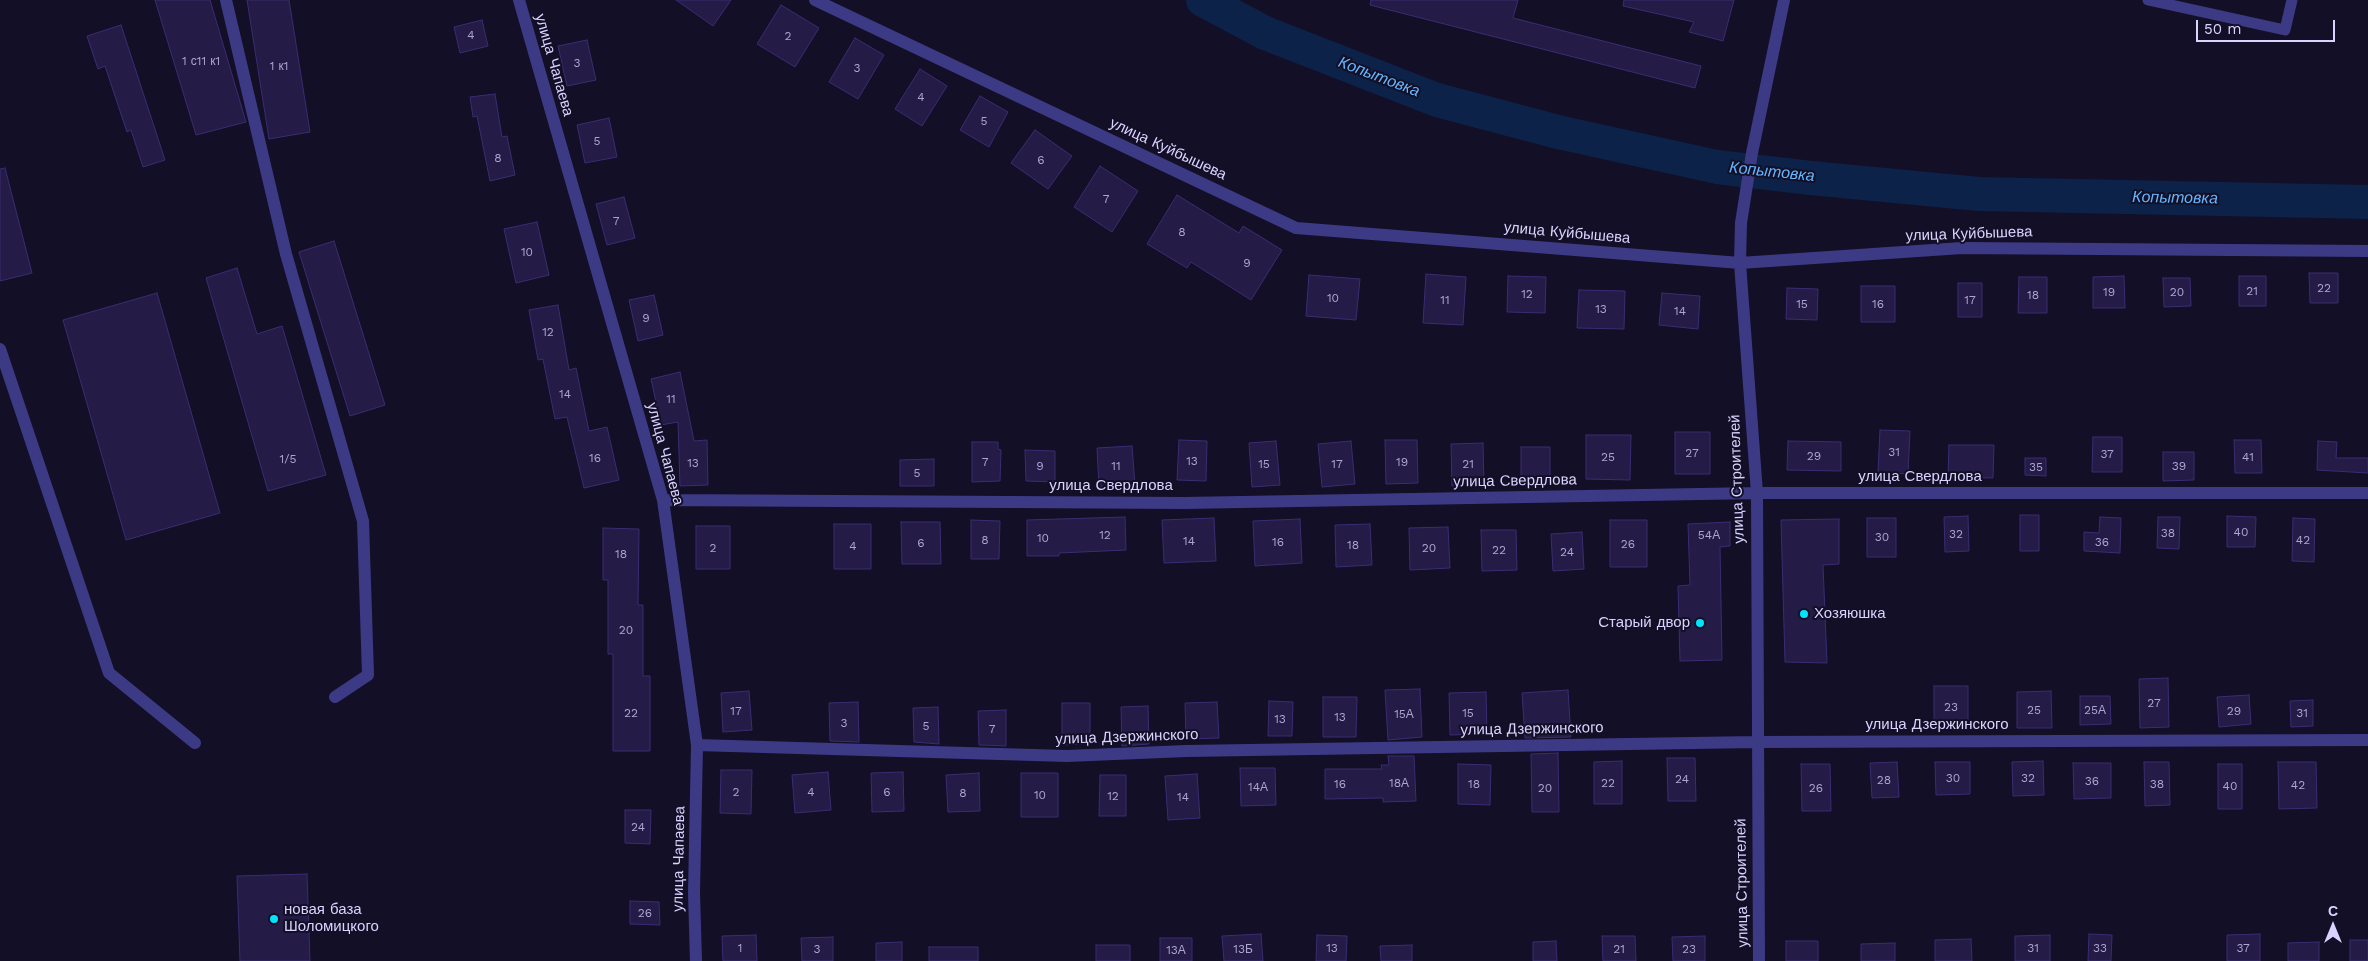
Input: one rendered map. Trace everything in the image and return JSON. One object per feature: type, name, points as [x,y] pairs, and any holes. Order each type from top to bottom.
[{"type":"street","points":[[226,0],[286,254],[363,521],[368,675],[335,697]]},
{"type":"street","name":"улица Чапаева","points":[[519,0],[663,500],[697,745],[694,893],[696,961]]},
{"type":"street","name":"улица Куйбышева","points":[[814,0],[1296,228],[1740,263],[1962,248],[2368,251]]},
{"type":"street","name":"улица Строителей","points":[[1759,961],[1756,742],[1757,493],[1740,263],[1742,223],[1752,153],[1784,0]]},
{"type":"street","points":[[0,349],[109,673],[195,743]]},
{"type":"street","name":"улица Свердлова","points":[[663,500],[1184,503],[1757,493],[2368,493]]},
{"type":"street","name":"улица Дзержинского","points":[[697,745],[1067,756],[1186,751],[1756,742],[2368,740]]},
{"type":"lane","points":[[2148,0],[2285,30],[2292,0]]},
{"type":"building","points":[[155,0],[210,0],[246,122],[196,135]]},
{"type":"building","points":[[247,0],[289,0],[310,132],[269,139]]},
{"type":"building","points":[[676,0],[731,0],[713,26]]},
{"type":"building","points":[[1371,0],[1518,0],[1513,18],[1701,66],[1695,88],[1370,5]]},
{"type":"building","points":[[1624,0],[1734,0],[1723,41],[1689,32],[1694,22],[1623,6]]},
{"type":"building","points":[[781,5],[819,28],[795,67],[757,44]]},
{"type":"building","points":[[482,20],[488,46],[460,53],[454,27]]},
{"type":"building","points":[[121,25],[165,160],[143,167],[131,130],[127,132],[105,66],[98,69],[87,36]]},
{"type":"building","points":[[855,38],[884,55],[858,99],[829,82]]},
{"type":"building","points":[[587,40],[596,80],[567,86],[558,46]]},
{"type":"building","points":[[920,69],[947,86],[922,126],[895,109]]},
{"type":"building","points":[[495,94],[502,137],[507,136],[515,175],[490,181],[477,116],[473,117],[470,97]]},
{"type":"building","points":[[980,96],[1008,112],[989,147],[960,130]]},
{"type":"building","points":[[609,118],[617,157],[585,163],[577,125]]},
{"type":"building","points":[[1035,130],[1072,156],[1048,189],[1011,163]]},
{"type":"building","points":[[1100,166],[1138,191],[1112,232],[1074,207]]},
{"type":"building","points":[[5,168],[32,273],[0,281],[0,169]]},
{"type":"building","points":[[1177,195],[1239,233],[1243,226],[1282,250],[1251,300],[1191,262],[1187,268],[1147,244]]},
{"type":"building","points":[[624,197],[635,238],[607,245],[596,204]]},
{"type":"building","points":[[537,222],[549,275],[516,283],[504,229]]},
{"type":"building","points":[[334,241],[385,405],[350,416],[299,252]]},
{"type":"building","points":[[237,268],[257,334],[282,326],[326,475],[268,491],[206,278]]},
{"type":"building","points":[[2309,273],[2338,273],[2338,303],[2310,303]]},
{"type":"building","points":[[1426,274],[1466,277],[1463,325],[1423,323]]},
{"type":"building","points":[[1309,275],[1360,279],[1356,320],[1306,316]]},
{"type":"building","points":[[1508,276],[1546,277],[1545,313],[1507,312]]},
{"type":"building","points":[[2124,276],[2125,308],[2093,308],[2093,277]]},
{"type":"building","points":[[2239,276],[2266,276],[2266,306],[2239,306]]},
{"type":"building","points":[[2019,277],[2047,277],[2047,313],[2018,313]]},
{"type":"building","points":[[2163,278],[2190,278],[2191,306],[2164,307]]},
{"type":"building","points":[[1958,283],[1982,283],[1982,317],[1958,317]]},
{"type":"building","points":[[1861,286],[1895,286],[1895,322],[1861,322]]},
{"type":"building","points":[[1787,288],[1818,289],[1817,320],[1786,319]]},
{"type":"building","points":[[1579,290],[1625,291],[1624,329],[1577,328]]},
{"type":"building","points":[[157,293],[220,513],[126,540],[63,320]]},
{"type":"building","points":[[1662,293],[1700,296],[1698,329],[1659,325]]},
{"type":"building","points":[[654,295],[663,335],[638,341],[629,300]]},
{"type":"building","points":[[558,305],[569,370],[576,368],[589,431],[607,427],[619,480],[584,488],[567,417],[555,419],[543,359],[538,360],[529,310]]},
{"type":"building","points":[[680,372],[694,441],[707,440],[708,485],[680,486],[678,422],[661,425],[651,379]]},
{"type":"building","points":[[1880,430],[1910,431],[1908,474],[1878,472]]},
{"type":"building","points":[[1675,432],[1710,432],[1710,474],[1675,474]]},
{"type":"building","points":[[1586,435],[1631,435],[1630,480],[1586,479]]},
{"type":"building","points":[[2093,437],[2122,437],[2122,472],[2092,472]]},
{"type":"building","points":[[1179,440],[1207,441],[1206,481],[1177,480]]},
{"type":"building","points":[[1385,440],[1417,440],[1418,483],[1386,484]]},
{"type":"building","points":[[2234,440],[2261,440],[2262,473],[2235,473]]},
{"type":"building","points":[[1276,441],[1280,485],[1252,487],[1249,443]]},
{"type":"building","points":[[1351,441],[1355,484],[1322,487],[1318,444]]},
{"type":"building","points":[[1788,441],[1841,442],[1841,471],[1787,470]]},
{"type":"building","points":[[2318,441],[2337,442],[2336,458],[2368,458],[2368,473],[2317,470]]},
{"type":"building","points":[[972,442],[998,442],[998,449],[1001,450],[1000,481],[972,482]]},
{"type":"building","points":[[1483,443],[1484,485],[1452,486],[1451,444]]},
{"type":"building","points":[[1949,445],[1994,445],[1993,478],[1948,477]]},
{"type":"building","points":[[1132,446],[1135,485],[1099,487],[1097,448]]},
{"type":"building","points":[[1521,447],[1550,447],[1550,484],[1521,484]]},
{"type":"building","points":[[1025,450],[1055,451],[1055,482],[1026,481]]},
{"type":"building","points":[[2163,452],[2194,452],[2194,480],[2163,481]]},
{"type":"building","points":[[2025,458],[2046,458],[2046,476],[2025,475]]},
{"type":"building","points":[[934,459],[934,486],[900,486],[900,460]]},
{"type":"building","points":[[2020,515],[2039,515],[2039,551],[2020,551]]},
{"type":"building","points":[[1968,516],[1969,551],[1945,552],[1944,517]]},
{"type":"building","points":[[2227,516],[2256,517],[2255,547],[2227,547]]},
{"type":"building","points":[[1125,517],[1126,550],[1059,553],[1059,556],[1027,556],[1027,520]]},
{"type":"building","points":[[2100,517],[2121,518],[2120,553],[2084,551],[2084,532],[2099,533]]},
{"type":"building","points":[[2158,517],[2180,517],[2179,549],[2157,548]]},
{"type":"building","points":[[1214,518],[1216,561],[1164,563],[1162,520]]},
{"type":"building","points":[[1867,518],[1896,518],[1896,557],[1867,557]]},
{"type":"building","points":[[2293,518],[2315,519],[2314,562],[2292,561]]},
{"type":"building","points":[[1300,519],[1302,563],[1255,566],[1253,521]]},
{"type":"building","name":"Хозяюшка","points":[[1839,519],[1839,564],[1823,565],[1827,663],[1785,662],[1781,520]]},
{"type":"building","points":[[971,520],[1000,521],[999,559],[971,559]]},
{"type":"building","points":[[1610,520],[1647,520],[1647,567],[1610,567]]},
{"type":"building","points":[[901,522],[940,522],[941,564],[902,564]]},
{"type":"building","points":[[1730,522],[1730,546],[1720,547],[1722,660],[1680,661],[1678,586],[1690,585],[1688,524]]},
{"type":"building","points":[[834,524],[871,524],[871,569],[834,569]]},
{"type":"building","points":[[1370,524],[1372,565],[1336,567],[1335,525]]},
{"type":"building","points":[[696,526],[730,526],[730,569],[696,569]]},
{"type":"building","points":[[1448,527],[1450,568],[1410,570],[1409,528]]},
{"type":"building","points":[[603,528],[639,529],[638,605],[643,605],[643,676],[650,676],[650,751],[613,751],[613,654],[608,654],[608,580],[603,580]]},
{"type":"building","points":[[1481,530],[1516,530],[1517,570],[1482,571]]},
{"type":"building","points":[[1582,532],[1584,569],[1553,571],[1551,534]]},
{"type":"building","points":[[2168,678],[2169,727],[2140,728],[2139,679]]},
{"type":"building","points":[[1934,686],[1968,686],[1968,728],[1934,728]]},
{"type":"building","points":[[1420,689],[1422,737],[1388,740],[1385,690]]},
{"type":"building","points":[[1568,690],[1571,737],[1525,738],[1522,693]]},
{"type":"building","points":[[749,691],[752,730],[723,732],[721,693]]},
{"type":"building","points":[[2051,691],[2052,728],[2017,728],[2017,692]]},
{"type":"building","points":[[1486,692],[1487,734],[1450,735],[1449,693]]},
{"type":"building","points":[[2249,695],[2251,724],[2219,727],[2217,697]]},
{"type":"building","points":[[2080,696],[2110,696],[2111,724],[2080,725]]},
{"type":"building","points":[[1323,697],[1357,697],[1356,737],[1323,737]]},
{"type":"building","points":[[2313,700],[2313,726],[2291,727],[2290,701]]},
{"type":"building","points":[[1269,701],[1293,702],[1292,736],[1268,736]]},
{"type":"building","points":[[858,702],[859,742],[830,741],[829,703]]},
{"type":"building","points":[[1217,702],[1219,738],[1186,739],[1185,703]]},
{"type":"building","points":[[1062,703],[1090,703],[1090,744],[1062,745]]},
{"type":"building","points":[[1148,706],[1149,744],[1122,746],[1121,707]]},
{"type":"building","points":[[938,707],[939,744],[914,742],[913,708]]},
{"type":"building","points":[[1006,710],[1006,746],[979,745],[978,711]]},
{"type":"building","points":[[1558,753],[1559,812],[1532,812],[1531,754]]},
{"type":"building","points":[[1388,756],[1414,756],[1416,801],[1383,802],[1383,798],[1325,799],[1325,769],[1382,769],[1381,765],[1389,765]]},
{"type":"building","points":[[1667,758],[1695,758],[1696,801],[1668,801]]},
{"type":"building","points":[[1622,761],[1622,804],[1594,804],[1594,762]]},
{"type":"building","points":[[2043,761],[2044,795],[2013,796],[2012,762]]},
{"type":"building","points":[[1897,762],[1899,797],[1872,798],[1870,763]]},
{"type":"building","points":[[1935,762],[1970,762],[1970,794],[1936,795]]},
{"type":"building","points":[[2144,762],[2169,762],[2170,805],[2145,806]]},
{"type":"building","points":[[2278,762],[2316,762],[2317,808],[2279,809]]},
{"type":"building","points":[[2073,763],[2111,763],[2111,798],[2074,799]]},
{"type":"building","points":[[1458,764],[1491,765],[1490,805],[1458,804]]},
{"type":"building","points":[[1801,764],[1830,764],[1831,811],[1802,811]]},
{"type":"building","points":[[2218,764],[2242,764],[2242,809],[2218,809]]},
{"type":"building","points":[[1240,768],[1275,768],[1276,805],[1241,806]]},
{"type":"building","points":[[721,770],[752,770],[751,814],[720,813]]},
{"type":"building","points":[[828,772],[831,810],[795,813],[792,775]]},
{"type":"building","points":[[903,772],[904,811],[872,812],[871,773]]},
{"type":"building","points":[[979,773],[980,811],[948,812],[946,775]]},
{"type":"building","points":[[1021,773],[1058,773],[1058,817],[1021,817]]},
{"type":"building","points":[[1197,774],[1200,818],[1168,820],[1165,776]]},
{"type":"building","points":[[1100,775],[1126,775],[1126,816],[1099,816]]},
{"type":"building","points":[[625,810],[651,810],[650,844],[625,843]]},
{"type":"building","name":"новая база Шоломицкого","points":[[307,874],[310,961],[240,961],[237,876]]},
{"type":"building","points":[[630,901],[659,902],[660,925],[630,924]]},
{"type":"building","points":[[1261,934],[1263,961],[1224,961],[1222,936]]},
{"type":"building","points":[[2089,934],[2112,935],[2111,961],[2088,961]]},
{"type":"building","points":[[2260,934],[2260,961],[2227,961],[2227,935]]},
{"type":"building","points":[[756,935],[757,961],[723,961],[722,936]]},
{"type":"building","points":[[1317,935],[1347,936],[1346,961],[1316,961]]},
{"type":"building","points":[[2050,935],[2050,961],[2015,961],[2015,936]]},
{"type":"building","points":[[1602,936],[1635,936],[1636,961],[1603,961]]},
{"type":"building","points":[[1705,936],[1705,961],[1673,961],[1672,937]]},
{"type":"building","points":[[833,937],[833,961],[802,961],[801,938]]},
{"type":"building","points":[[1160,938],[1192,938],[1192,961],[1160,961]]},
{"type":"building","points":[[1971,939],[1972,961],[1935,961],[1935,940]]},
{"type":"building","points":[[2350,940],[2368,940],[2368,961],[2350,961]]},
{"type":"building","points":[[1556,941],[1557,961],[1533,961],[1533,942]]},
{"type":"building","points":[[1786,941],[1818,941],[1818,961],[1786,961]]},
{"type":"building","points":[[902,942],[902,961],[876,961],[876,943]]},
{"type":"building","points":[[2319,942],[2319,961],[2288,961],[2288,943]]},
{"type":"building","points":[[1895,943],[1895,961],[1861,961],[1861,944]]},
{"type":"building","points":[[1096,945],[1130,945],[1130,961],[1096,961]]},
{"type":"building","points":[[1412,945],[1412,961],[1381,961],[1380,946]]},
{"type":"building","points":[[929,947],[978,947],[978,961],[929,961]]},
{"type":"waterway","name":"Копытовка","points":[[1203,0],[1265,33],[1437,100],[1558,132],[1717,167],[1979,194],[2368,202]]},
{"type":"place","name":"Хозяюшка","points":[[1804,614]]},
{"type":"place","name":"Старый двор","points":[[1700,623]]},
{"type":"place","name":"новая база Шоломицкого","points":[[274,919]]}]
